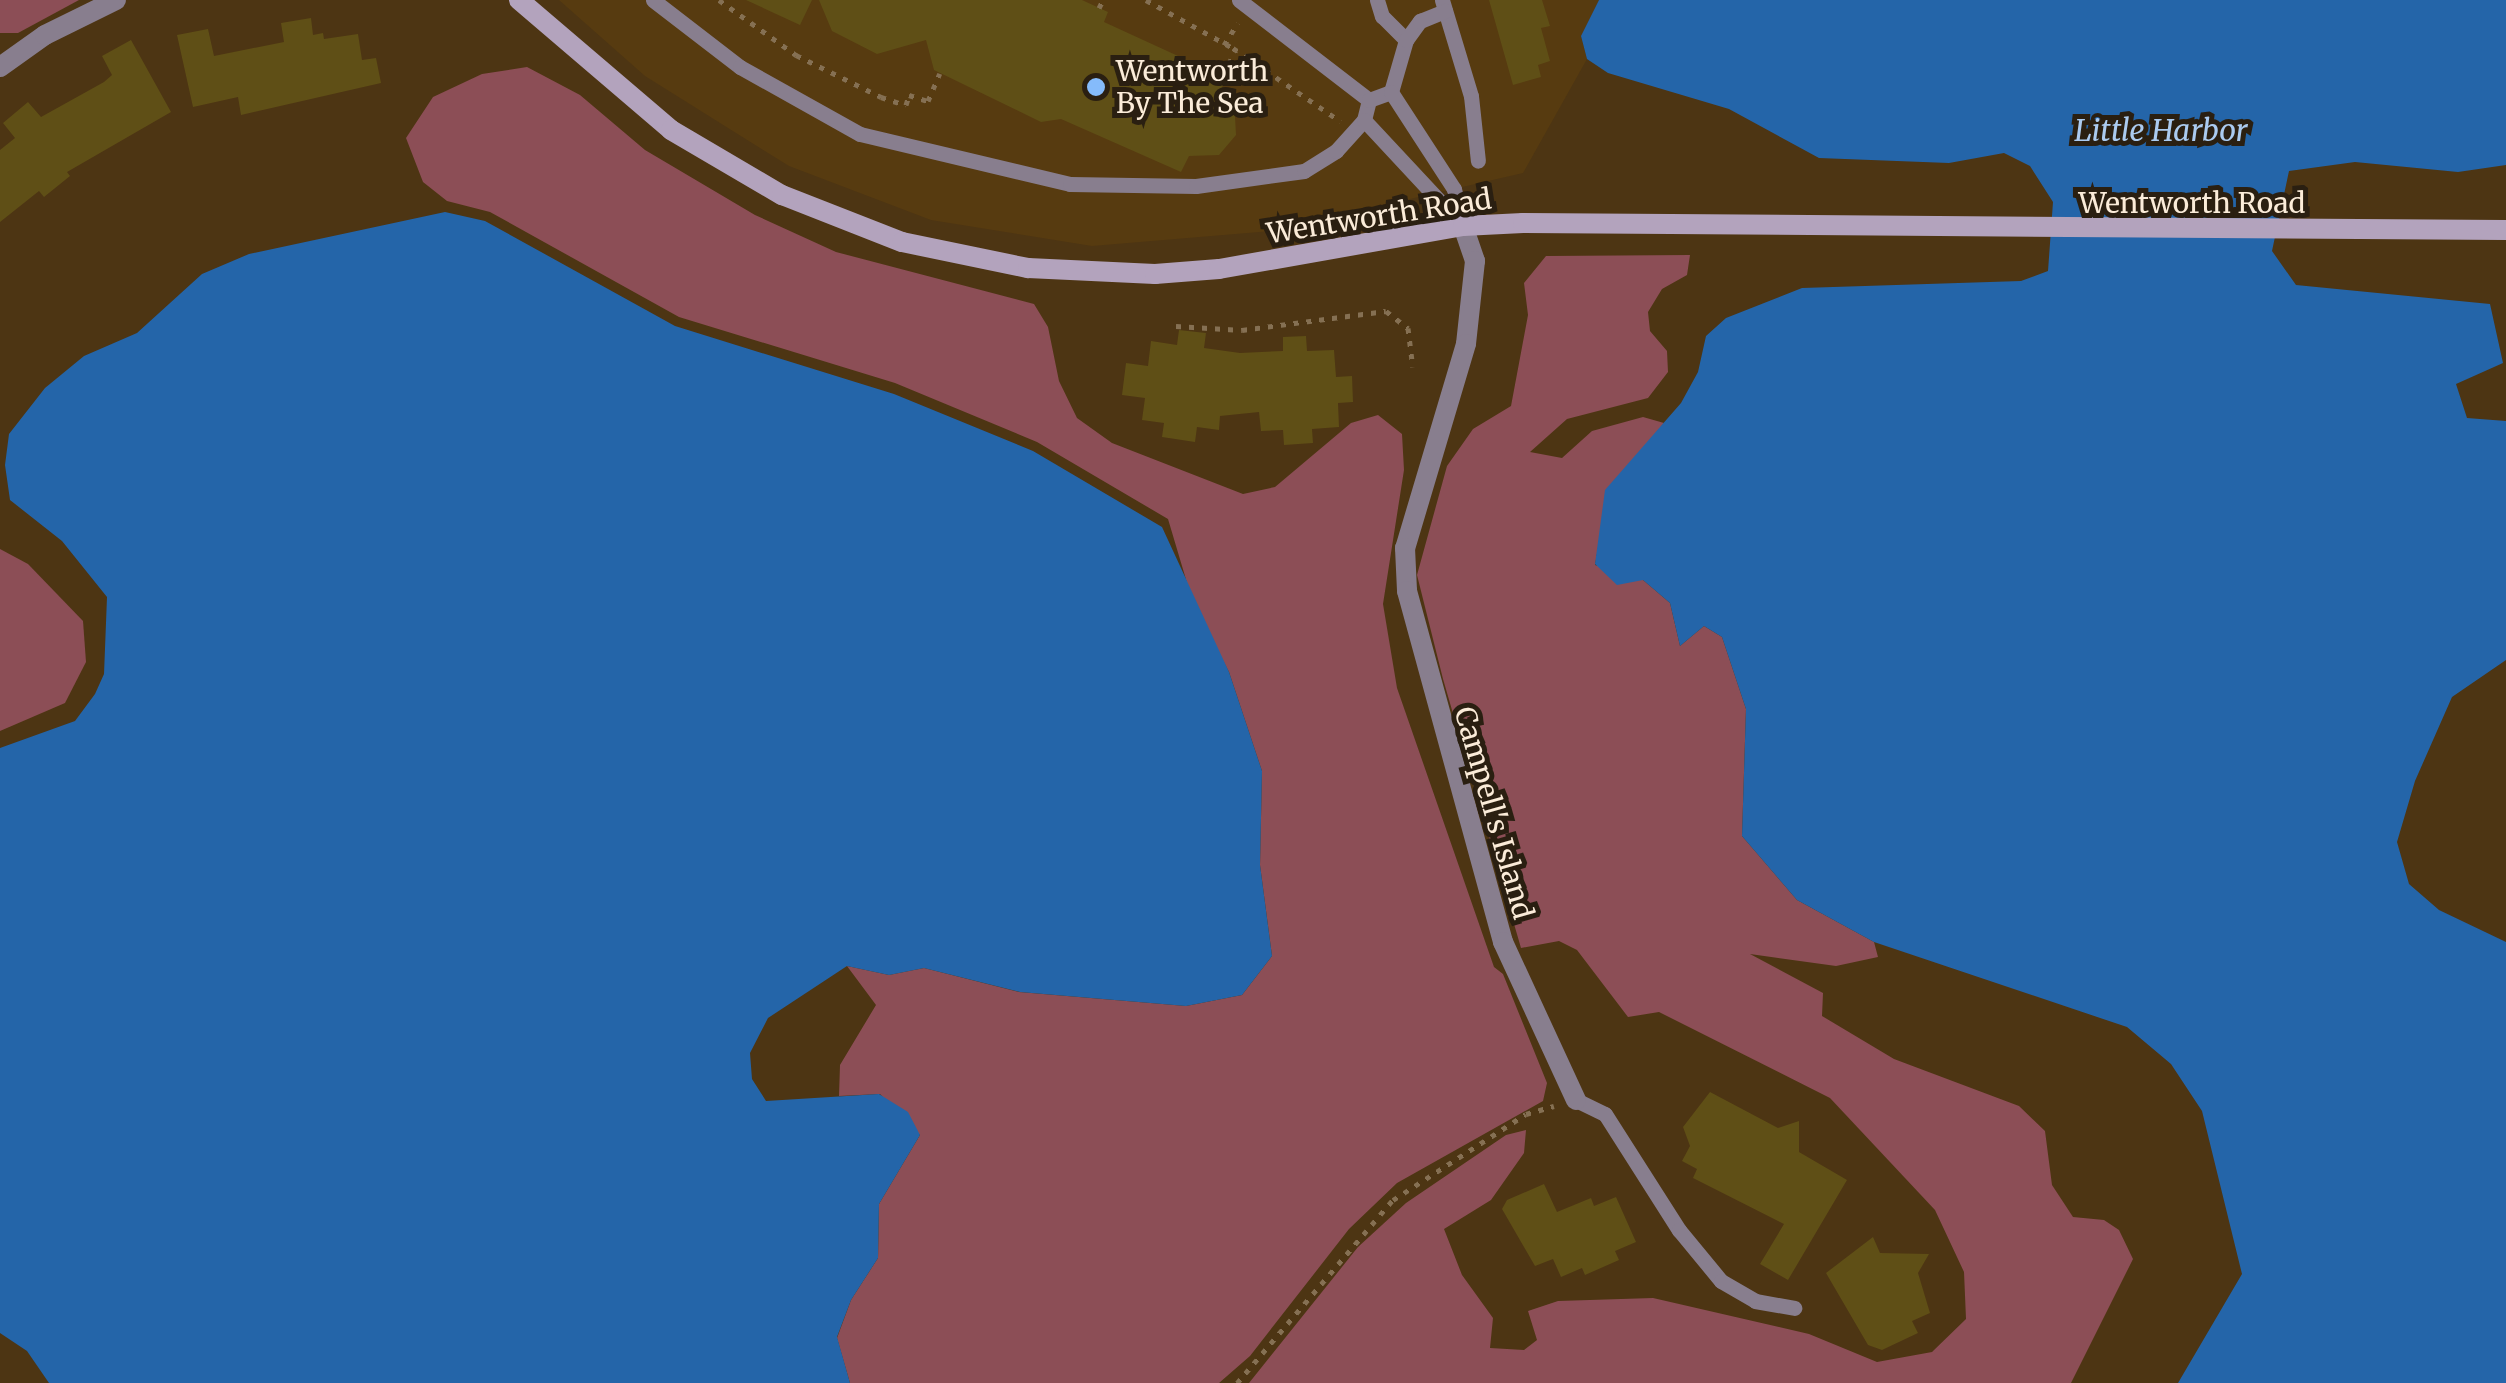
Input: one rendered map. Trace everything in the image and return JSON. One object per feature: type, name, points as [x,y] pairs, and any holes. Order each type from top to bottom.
[{"type":"main road","name":"Wentworth Road","points":[[519,0],[618,90],[725,164],[841,221],[964,257],[1044,270],[1155,274],[1293,258],[1462,226],[2506,230]]},
{"type":"street","points":[[0,66],[116,0]]},
{"type":"street","name":"Campell's Island","points":[[1462,226],[1475,261],[1466,344],[1405,548],[1406,591],[1503,942],[1576,1100]]},
{"type":"lane","points":[[654,0],[740,67],[860,134],[1001,172],[1146,188],[1284,176],[1321,162],[1360,126],[1369,100]]},
{"type":"lane","points":[[1239,0],[1369,100]]},
{"type":"lane","points":[[1378,0],[1382,16],[1406,40]]},
{"type":"lane","points":[[1462,226],[1454,189],[1391,92],[1406,40],[1420,21],[1443,5],[1471,96],[1478,161]]},
{"type":"lane","points":[[1369,100],[1391,92]]},
{"type":"lane","points":[[1360,126],[1462,226]]},
{"type":"lane","name":"Campell's Island","points":[[1576,1100],[1605,1114],[1679,1230],[1721,1281],[1755,1301],[1794,1308]]},
{"type":"path","points":[[719,0],[796,55],[881,97],[906,105],[909,95],[928,101],[940,73]]},
{"type":"path","points":[[1099,8],[1104,0]]},
{"type":"path","points":[[1146,0],[1360,126]]},
{"type":"path","points":[[1209,71],[1222,76],[1236,50]]},
{"type":"path","points":[[1176,326],[1242,330],[1386,312],[1408,328],[1413,367]]},
{"type":"path","points":[[1237,1383],[1394,1200],[1526,1114],[1576,1100]]},
{"type":"shaded area","points":[[0,0],[79,0],[18,33],[0,33]]},
{"type":"shaded area","points":[[559,0],[1599,0],[1581,36],[1587,59],[1523,173],[1271,231],[1092,246],[931,220],[789,166],[645,76]]},
{"type":"shaded area","points":[[527,67],[580,95],[645,150],[755,215],[836,252],[1034,304],[1048,327],[1059,381],[1077,418],[1112,443],[1243,494],[1275,487],[1351,423],[1378,415],[1402,434],[1404,470],[1383,604],[1397,688],[1494,967],[1503,974],[1547,1083],[1543,1101],[1397,1183],[1349,1229],[1250,1356],[1219,1383],[850,1383],[837,1338],[851,1300],[878,1258],[879,1204],[920,1135],[880,1094],[839,1096],[840,1065],[876,1005],[847,966],[889,975],[924,968],[1019,992],[1186,1006],[1242,995],[1272,956],[1260,865],[1262,771],[1229,672],[1193,603],[1168,519],[1037,442],[895,383],[679,317],[490,212],[447,201],[423,182],[406,138],[433,97],[482,74]]},
{"type":"shaded area","points":[[1690,255],[1687,275],[1662,289],[1648,312],[1650,331],[1667,351],[1668,372],[1648,398],[1567,419],[1530,452],[1562,458],[1592,431],[1643,417],[1664,423],[1638,455],[1600,536],[1595,565],[1643,580],[1670,603],[1680,646],[1704,626],[1722,637],[1746,709],[1742,836],[1797,900],[1874,942],[1878,957],[1836,966],[1750,954],[1823,993],[1822,1016],[1894,1059],[2019,1106],[2045,1131],[2052,1185],[2073,1217],[2104,1220],[2119,1230],[2133,1259],[2071,1383],[1249,1383],[1358,1247],[1406,1203],[1506,1135],[1526,1130],[1524,1153],[1491,1200],[1444,1229],[1462,1275],[1493,1318],[1490,1348],[1524,1350],[1537,1340],[1528,1311],[1558,1301],[1653,1298],[1809,1334],[1877,1362],[1932,1352],[1966,1319],[1964,1272],[1935,1210],[1830,1098],[1659,1012],[1628,1017],[1577,950],[1559,941],[1521,948],[1443,679],[1417,575],[1447,466],[1473,429],[1511,406],[1528,315],[1524,283],[1546,256]]},
{"type":"shaded area","points":[[0,549],[28,564],[83,621],[86,662],[65,703],[0,731]]},
{"type":"water","name":"Little Harbor","points":[[1599,0],[2506,0],[2506,165],[2458,172],[2355,162],[2289,171],[2272,251],[2296,285],[2490,304],[2503,363],[2456,384],[2467,418],[2506,421],[2506,660],[2452,697],[2415,781],[2397,842],[2409,884],[2439,910],[2506,942],[2506,1383],[2178,1383],[2242,1274],[2202,1111],[2171,1064],[2127,1027],[1874,942],[1797,900],[1742,836],[1746,709],[1722,637],[1704,626],[1680,646],[1670,603],[1643,580],[1617,585],[1595,564],[1605,490],[1681,403],[1698,372],[1706,336],[1726,318],[1802,288],[2021,281],[2048,271],[2053,202],[2030,166],[2004,153],[1949,163],[1819,158],[1729,109],[1608,73],[1587,59],[1581,36]]},
{"type":"water","points":[[445,212],[485,221],[675,326],[894,394],[1033,451],[1162,527],[1229,672],[1262,771],[1260,865],[1272,956],[1242,995],[1186,1006],[1020,992],[924,968],[889,975],[847,966],[768,1018],[750,1053],[752,1079],[766,1101],[879,1094],[908,1112],[920,1135],[879,1204],[878,1258],[851,1300],[837,1337],[850,1383],[49,1383],[27,1351],[0,1333],[0,748],[75,721],[95,694],[104,674],[107,597],[62,541],[10,500],[5,465],[9,434],[45,388],[84,356],[137,333],[202,274],[249,254]]},
{"type":"building","points":[[746,0],[812,0],[800,25]]},
{"type":"building","name":"Wentworth By The Sea","points":[[819,0],[1082,0],[1108,12],[1104,22],[1226,78],[1219,95],[1235,116],[1236,135],[1219,155],[1189,156],[1181,172],[1061,119],[1041,122],[934,70],[926,40],[877,54],[832,31]]},
{"type":"building","points":[[1489,0],[1542,0],[1550,26],[1541,28],[1550,61],[1538,65],[1541,77],[1513,85]]},
{"type":"building","points":[[311,18],[313,35],[323,33],[324,39],[358,34],[362,60],[376,58],[381,83],[241,115],[238,97],[193,107],[177,35],[208,29],[214,56],[284,42],[281,23]]},
{"type":"building","points":[[131,40],[171,112],[67,172],[70,176],[44,197],[39,191],[0,222],[0,150],[15,138],[3,123],[28,102],[41,117],[104,82],[112,75],[102,56]]},
{"type":"building","points":[[1179,330],[1206,333],[1204,348],[1240,353],[1283,351],[1283,337],[1306,336],[1307,351],[1334,350],[1336,377],[1352,376],[1353,402],[1338,403],[1339,427],[1312,429],[1313,443],[1284,445],[1283,430],[1261,431],[1259,412],[1220,416],[1219,430],[1197,427],[1195,442],[1162,437],[1164,423],[1142,420],[1145,398],[1122,395],[1126,363],[1148,366],[1151,341],[1177,345]]},
{"type":"building","points":[[1710,1092],[1778,1128],[1799,1121],[1799,1152],[1847,1180],[1788,1280],[1760,1264],[1784,1224],[1693,1178],[1697,1169],[1682,1161],[1690,1146],[1683,1127]]},
{"type":"building","points":[[1544,1184],[1557,1212],[1591,1198],[1594,1206],[1616,1197],[1636,1242],[1615,1251],[1619,1260],[1585,1275],[1582,1268],[1561,1277],[1553,1259],[1535,1266],[1502,1209],[1507,1200]]},
{"type":"building","points":[[1873,1237],[1880,1253],[1929,1254],[1918,1273],[1930,1313],[1912,1321],[1918,1333],[1882,1350],[1868,1345],[1826,1273]]},
{"type":"place","name":"Wentworth By The Sea","points":[[1096,87]]}]
